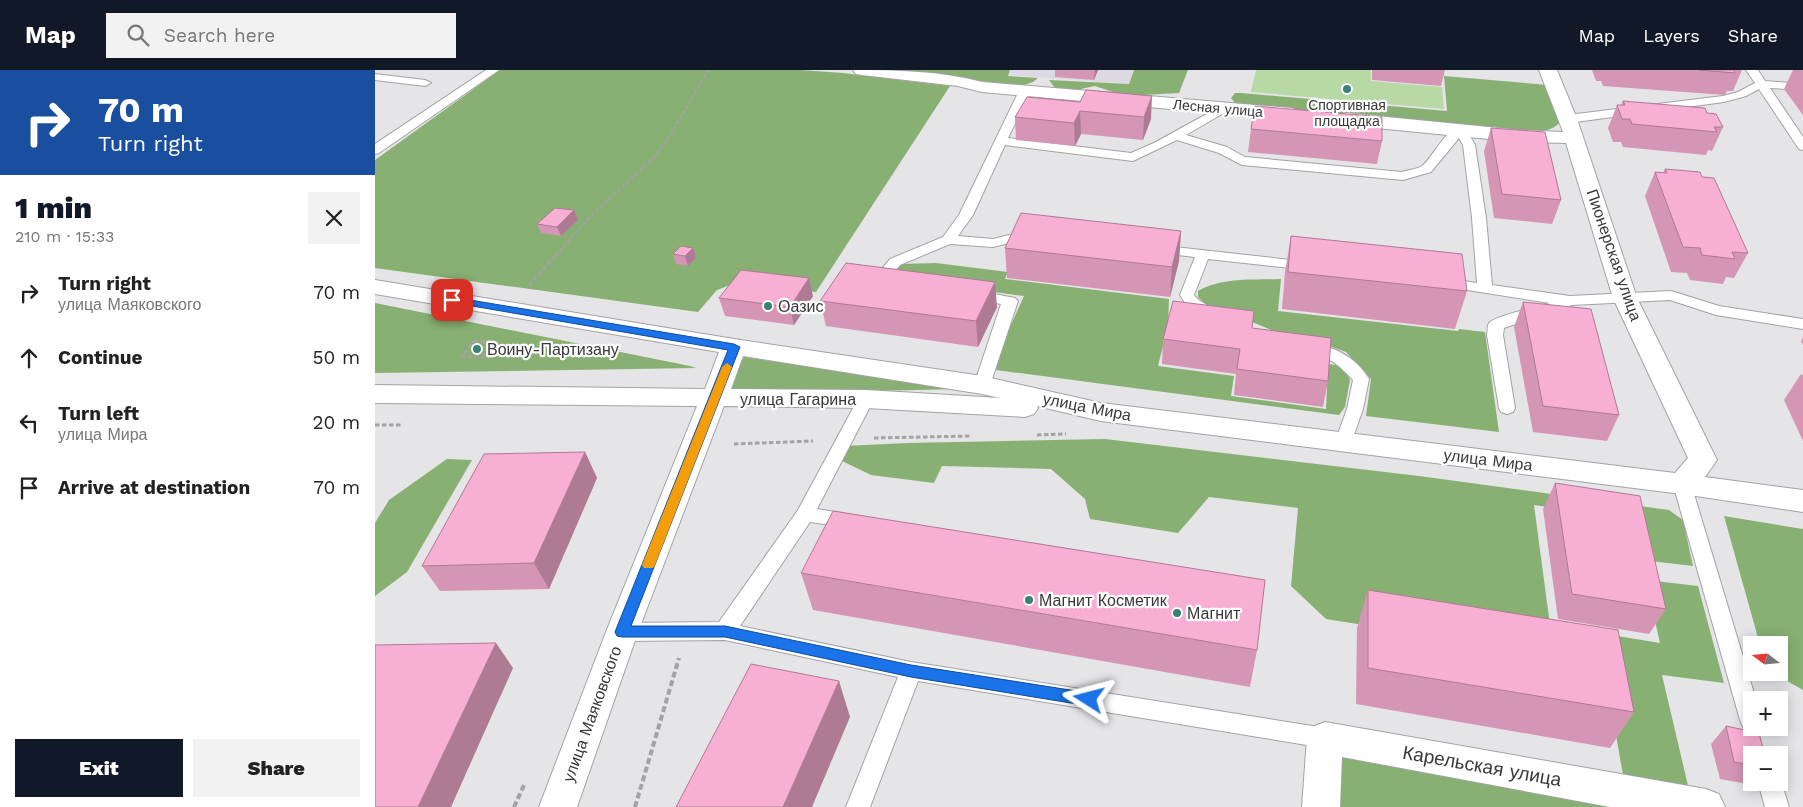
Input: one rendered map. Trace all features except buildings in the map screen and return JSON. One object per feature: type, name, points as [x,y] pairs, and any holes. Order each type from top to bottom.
[{"type":"street","name":"Лесная улица","points":[[862,70],[959,81],[982,87],[1304,116]]},
{"type":"street","name":"Пионерская улица","points":[[1548,70],[1571,129],[1625,298],[1703,460],[1682,484]]},
{"type":"street","points":[[1333,118],[1461,130],[1571,129]]},
{"type":"street","name":"улица Мира","points":[[375,287],[734,347],[982,385],[1101,412],[1682,484],[1803,501]]},
{"type":"street","name":"улица Маяковского","points":[[558,807],[622,632],[734,347]]},
{"type":"street","name":"улица Гагарина","points":[[375,394],[865,399],[1101,412]]},
{"type":"street","points":[[1321,807],[1325,738]]},
{"type":"street","name":"Карельская улица","points":[[1325,738],[1706,807]]},
{"type":"lane","points":[[375,150],[493,70]]},
{"type":"lane","points":[[1752,70],[1803,146]]},
{"type":"lane","points":[[375,77],[425,83]]},
{"type":"lane","points":[[1571,129],[1724,99],[1742,94],[1761,84],[1803,87]]},
{"type":"lane","points":[[948,240],[966,215],[991,164],[999,141],[1025,91]]},
{"type":"lane","points":[[999,141],[1133,157],[1225,108]]},
{"type":"lane","points":[[1175,136],[1223,150],[1242,162],[1403,176],[1426,169],[1450,139],[1461,130],[1469,145],[1479,218],[1485,287]]},
{"type":"lane","points":[[897,284],[879,281],[895,262],[948,240],[993,243],[1025,235],[1045,237]]},
{"type":"lane","points":[[1144,248],[1325,267]]},
{"type":"lane","points":[[1203,254],[1187,296],[1193,304],[1227,321]]},
{"type":"lane","points":[[1428,280],[1571,300],[1671,295],[1716,310],[1803,324]]},
{"type":"lane","points":[[954,291],[991,296],[1010,301],[982,385]]},
{"type":"lane","points":[[1507,408],[1495,335],[1496,325],[1511,318],[1550,309],[1571,300]]},
{"type":"lane","points":[[1291,347],[1317,349],[1341,357],[1361,379],[1355,409],[1344,442]]},
{"type":"lane","points":[[725,631],[805,514],[865,399]]},
{"type":"lane","points":[[1682,484],[1743,691]]},
{"type":"lane","points":[[805,514],[874,525]]},
{"type":"lane","points":[[622,632],[725,631],[911,671],[1325,738]]},
{"type":"lane","points":[[858,807],[911,671]]},
{"type":"lane","points":[[1773,791],[1777,807]]},
{"type":"path","points":[[526,288],[591,216],[655,156],[670,136],[708,70]]},
{"type":"path","points":[[474,341],[479,341],[494,342],[483,356],[462,356],[474,341]]},
{"type":"path","points":[[375,426],[405,425]]},
{"type":"path","points":[[635,807],[687,631]]},
{"type":"path","points":[[514,807],[526,780]]},
{"type":"shaded area","points":[[1011,70],[1133,70],[1129,84],[1009,75]]},
{"type":"green space","points":[[500,70],[800,70],[843,73],[950,86],[816,292],[738,282],[717,290],[698,312],[375,268],[375,160]]},
{"type":"green space","points":[[894,70],[1010,70],[1008,76],[1038,78],[1021,86]]},
{"type":"green space","points":[[1134,70],[1188,70],[1179,93],[1125,96],[1095,86],[1076,90],[1055,88],[1049,80],[1129,84]]},
{"type":"green space","name":"Спортивная площадка","points":[[1256,70],[1371,70],[1371,81],[1442,87],[1444,109],[1251,92]]},
{"type":"green space","points":[[1444,76],[1548,85],[1560,122],[1551,129],[1535,132],[1236,104],[1231,98],[1235,93],[1241,93],[1447,111]]},
{"type":"green space","points":[[936,263],[1008,272],[1005,279],[1169,299],[1168,326],[1158,366],[1234,376],[1231,396],[1326,409],[1328,364],[1343,366],[1350,380],[1345,407],[1339,415],[996,370],[993,365],[1024,296],[889,278],[902,264]]},
{"type":"green space","points":[[1281,279],[1278,311],[1458,331],[1459,329],[1485,332],[1499,432],[1366,416],[1371,379],[1346,352],[1318,342],[1287,340],[1274,331],[1225,314],[1204,303],[1198,297],[1198,291],[1217,283],[1238,280]]},
{"type":"green space","points":[[375,303],[690,366],[696,368],[375,373]]},
{"type":"green space","points":[[744,357],[962,389],[724,394]]},
{"type":"green space","points":[[1105,439],[1419,476],[1669,510],[1683,520],[1693,566],[1642,560],[1632,519],[1534,505],[1550,625],[1660,643],[1646,580],[1698,586],[1724,683],[1662,675],[1689,790],[1624,780],[1603,663],[1326,619],[1291,586],[1298,508],[1209,497],[1178,533],[1090,519],[1085,499],[1051,469],[942,466],[934,483],[871,475],[838,459],[844,446]]},
{"type":"green space","points":[[447,459],[472,460],[407,572],[375,596],[375,523],[389,500]]},
{"type":"green space","points":[[1724,516],[1803,529],[1803,690],[1787,681],[1788,636],[1757,636]]},
{"type":"green space","points":[[1358,756],[1640,807],[1337,807],[1339,759]]},
{"type":"slow traffic","points":[[648,565],[727,367]]},
{"type":"place","name":"Спортивная площадка","points":[[1347,89]]},
{"type":"place","name":"Оазис","points":[[768,306]]},
{"type":"place","name":"Воину-Партизану","points":[[477,349]]},
{"type":"place","name":"Магнит Косметик","points":[[1029,600]]},
{"type":"place","name":"Магнит","points":[[1177,613]]},
{"type":"route","points":[[452,300],[734,347],[622,632],[725,631],[911,671],[1089,699]]}]
